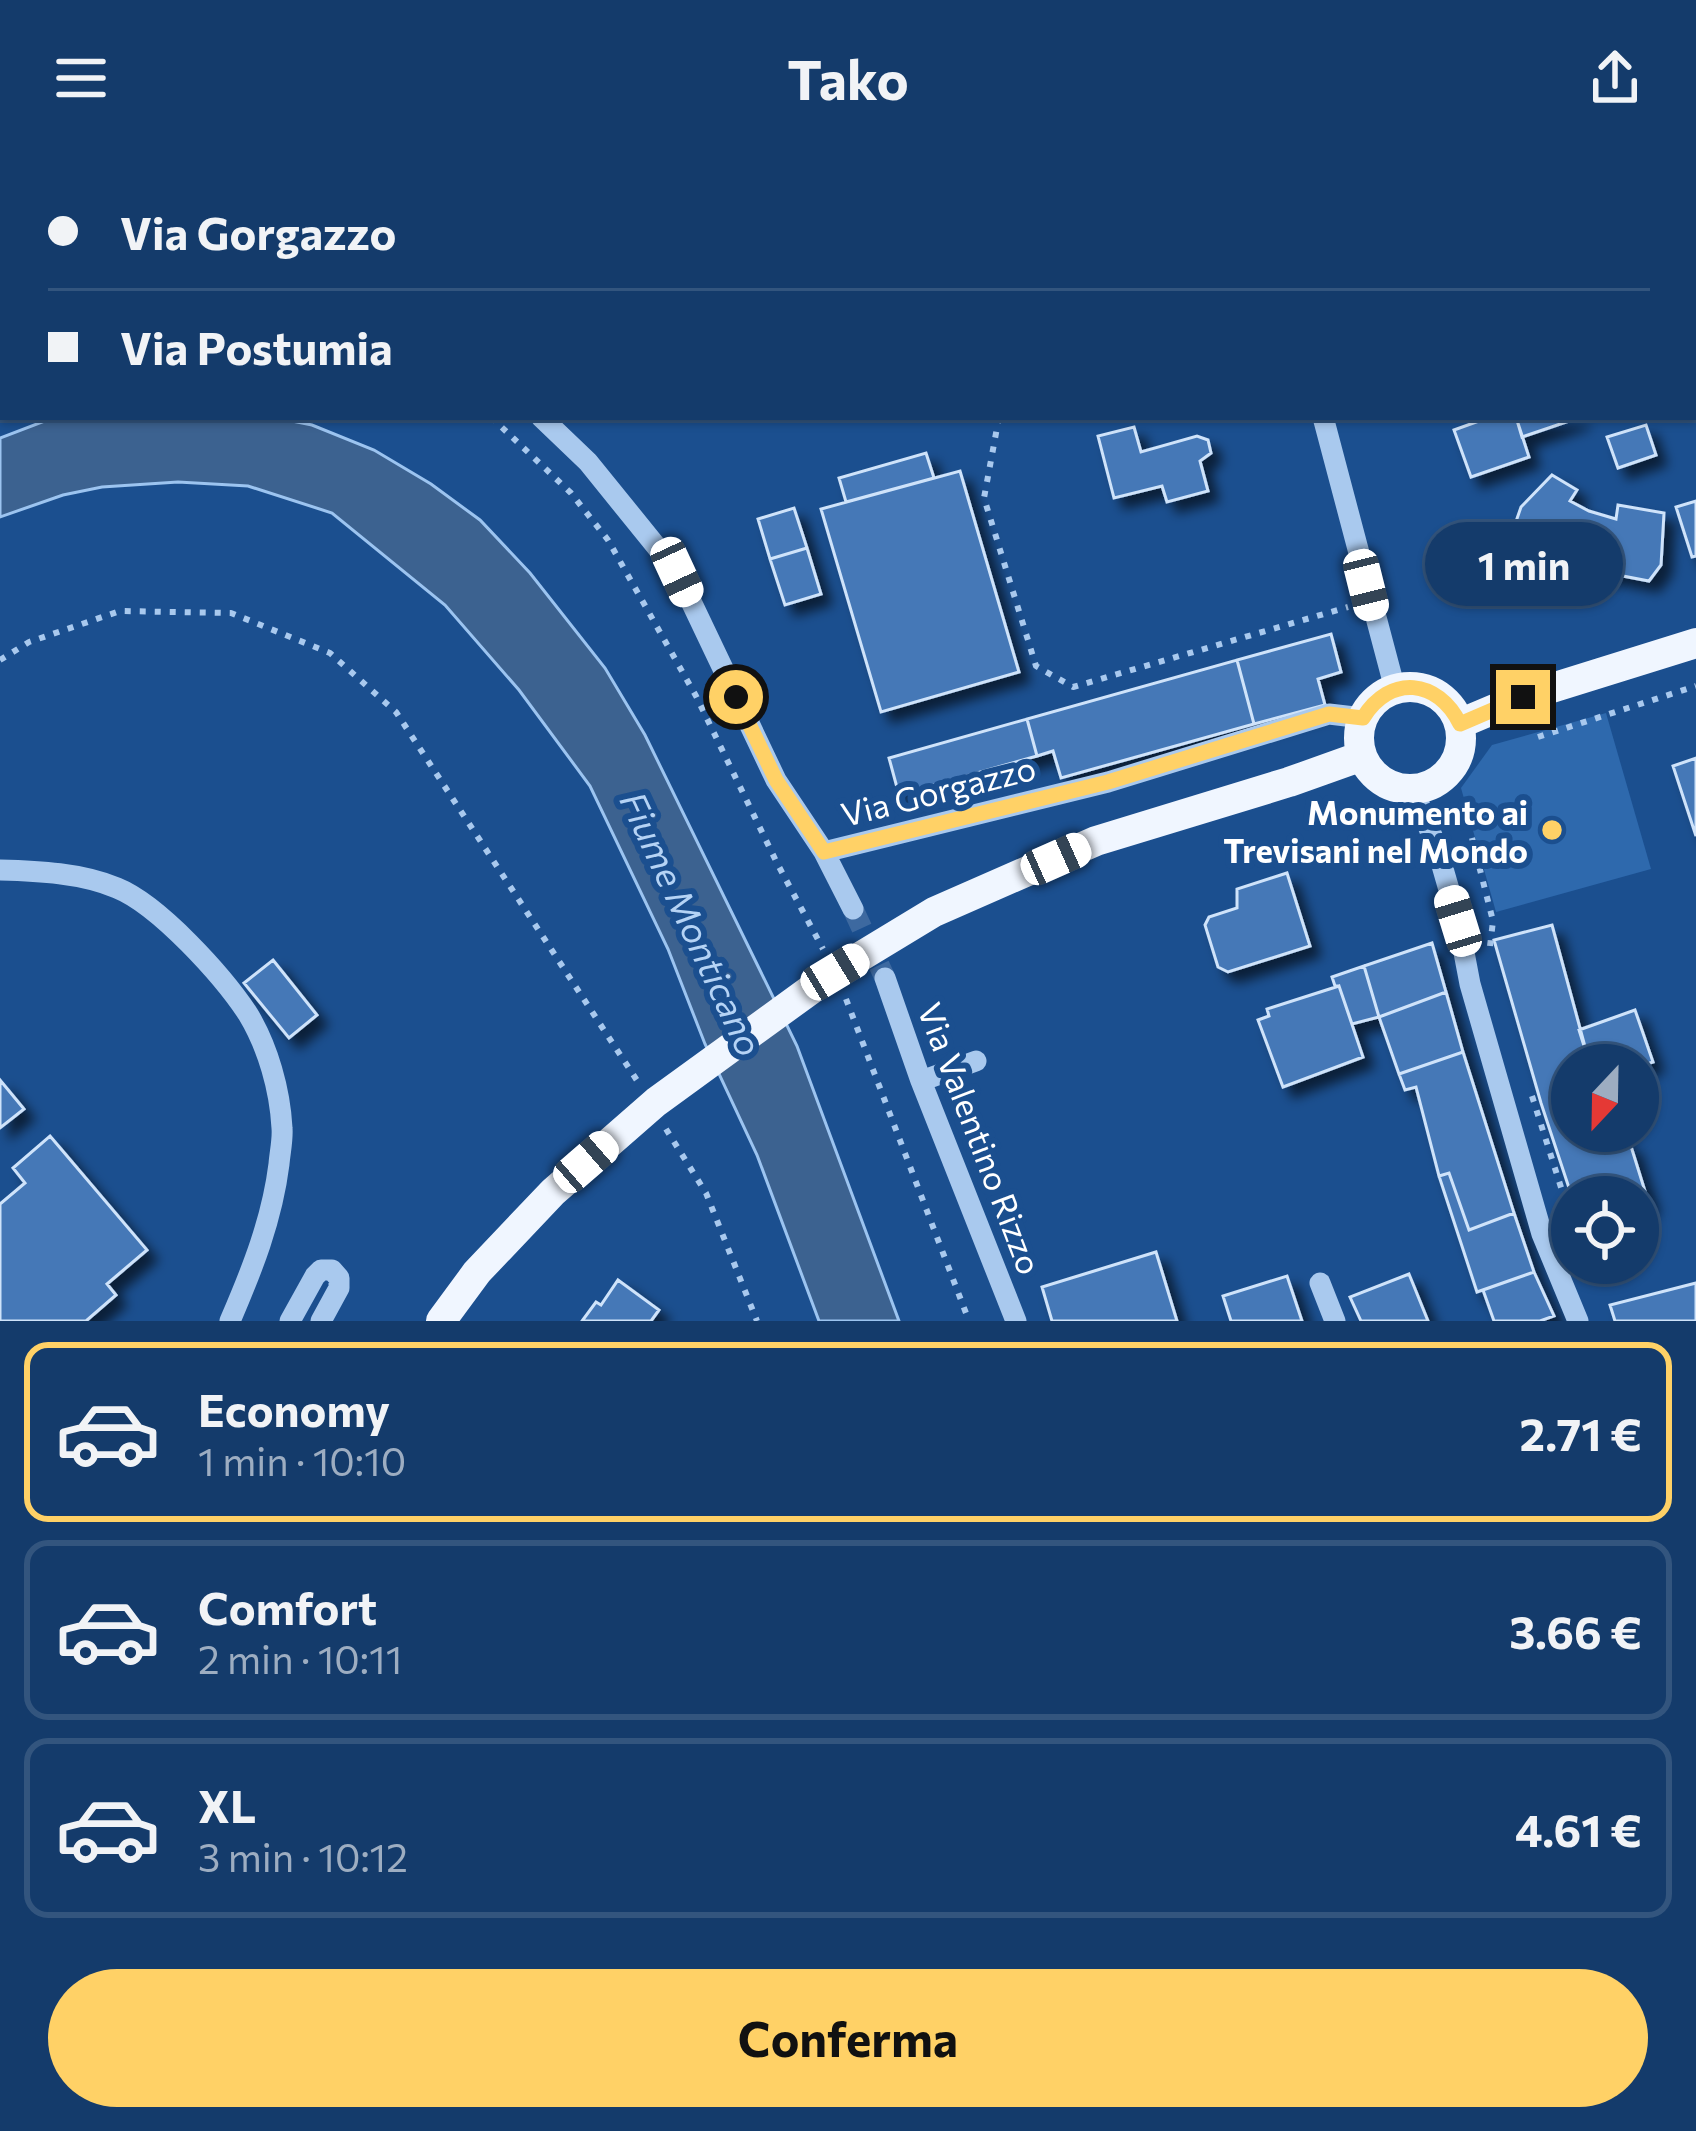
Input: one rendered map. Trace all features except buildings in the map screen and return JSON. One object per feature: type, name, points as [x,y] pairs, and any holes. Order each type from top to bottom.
[{"type":"main road","points":[[1460,724],[1523,697],[1696,643]]},
{"type":"main road","points":[[1395,689],[1427,690],[1442,698],[1460,724],[1459,755],[1452,769],[1441,780],[1413,790],[1382,781],[1370,770],[1359,743],[1363,718],[1371,706],[1395,689]]},
{"type":"main road","points":[[441,1321],[477,1272],[553,1192],[664,1096],[825,978],[934,912],[1096,841],[1362,756]]},
{"type":"street","name":"Via Gorgazzo","points":[[544,420],[588,462],[677,572],[776,780],[824,852],[1108,782],[1329,714],[1363,718]]},
{"type":"street","points":[[1324,420],[1395,689]]},
{"type":"street","points":[[1413,790],[1437,848],[1470,984],[1542,1234],[1578,1321]]},
{"type":"street","points":[[824,852],[853,909]]},
{"type":"street","points":[[0,870],[50,872],[119,888],[165,919],[204,958],[248,1016],[273,1071],[283,1130],[276,1188],[258,1254],[230,1321]]},
{"type":"street","name":"Via Valentino Rizzo","points":[[885,978],[1016,1321]]},
{"type":"street","points":[[921,1081],[976,1061]]},
{"type":"street","points":[[290,1321],[315,1276],[321,1270],[332,1270],[339,1278],[339,1288],[321,1321]]},
{"type":"street","points":[[1320,1283],[1335,1321]]},
{"type":"path","points":[[494,420],[572,493],[608,540],[696,696],[777,863],[969,1321]]},
{"type":"path","points":[[998,420],[984,498],[1036,666],[1073,687],[1348,607]]},
{"type":"path","points":[[0,660],[29,642],[119,611],[231,613],[330,653],[396,712],[664,1096],[662,1115],[706,1193],[757,1321]]},
{"type":"path","points":[[1538,737],[1696,686]]},
{"type":"path","points":[[1472,838],[1492,922],[1488,958]]},
{"type":"path","points":[[1530,1090],[1557,1176]]},
{"type":"shaded area","points":[[1606,713],[1651,869],[1496,912],[1461,788],[1492,745]]},
{"type":"water","name":"Fiume Monticano","points":[[47,420],[287,420],[374,450],[480,520],[530,573],[605,668],[645,735],[797,1046],[899,1321],[819,1321],[757,1155],[705,1044],[668,949],[590,786],[519,690],[445,605],[332,513],[248,486],[178,482],[102,487],[0,517],[0,438]]},
{"type":"tunnel","points":[[853,909],[885,978]]},
{"type":"place","name":"Monumento ai Trevisani nel Mondo","points":[[1552,830]]},
{"type":"route","points":[[736,697],[776,780],[824,852],[1108,782],[1329,714],[1363,718],[1395,689],[1427,690],[1442,698],[1460,724],[1523,697]]}]
